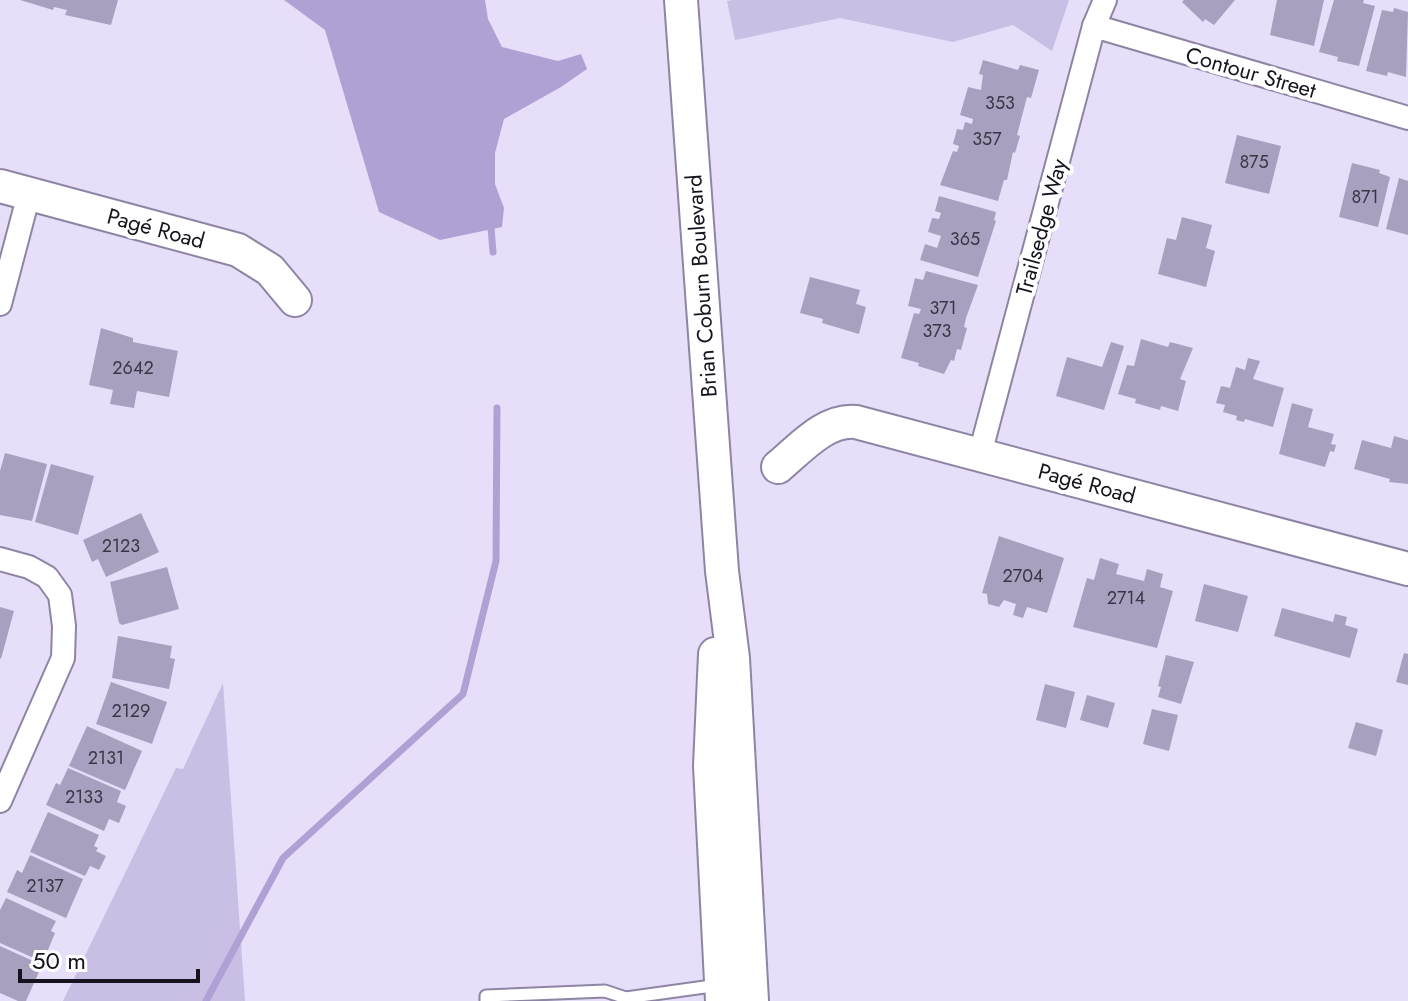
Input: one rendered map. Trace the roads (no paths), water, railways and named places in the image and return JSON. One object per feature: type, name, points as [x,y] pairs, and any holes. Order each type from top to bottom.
[{"type":"main road","name":"Brian Coburn Boulevard","points":[[681,0],[722,571],[733,658],[736,992]]},
{"type":"main road","name":"Pagé Road","points":[[15,190],[238,250],[270,270],[295,300]]},
{"type":"main road","name":"Pagé Road","points":[[778,467],[819,433],[843,421],[865,424],[1408,569]]},
{"type":"street","name":"Trailsedge Way","points":[[980,454],[1094,26],[1105,0]]},
{"type":"street","name":"Contour Street","points":[[1094,26],[1408,118]]},
{"type":"street","points":[[0,304],[15,190]]},
{"type":"street","points":[[0,559],[29,567],[47,577],[60,595],[64,626],[63,658],[0,801]]},
{"type":"lane","points":[[486,1001],[486,996],[605,991],[626,1000],[736,992]]},
{"type":"waterway","points":[[491,228],[493,252]]},
{"type":"waterway","points":[[206,1001],[283,858],[463,694],[496,561],[497,408]]}]
